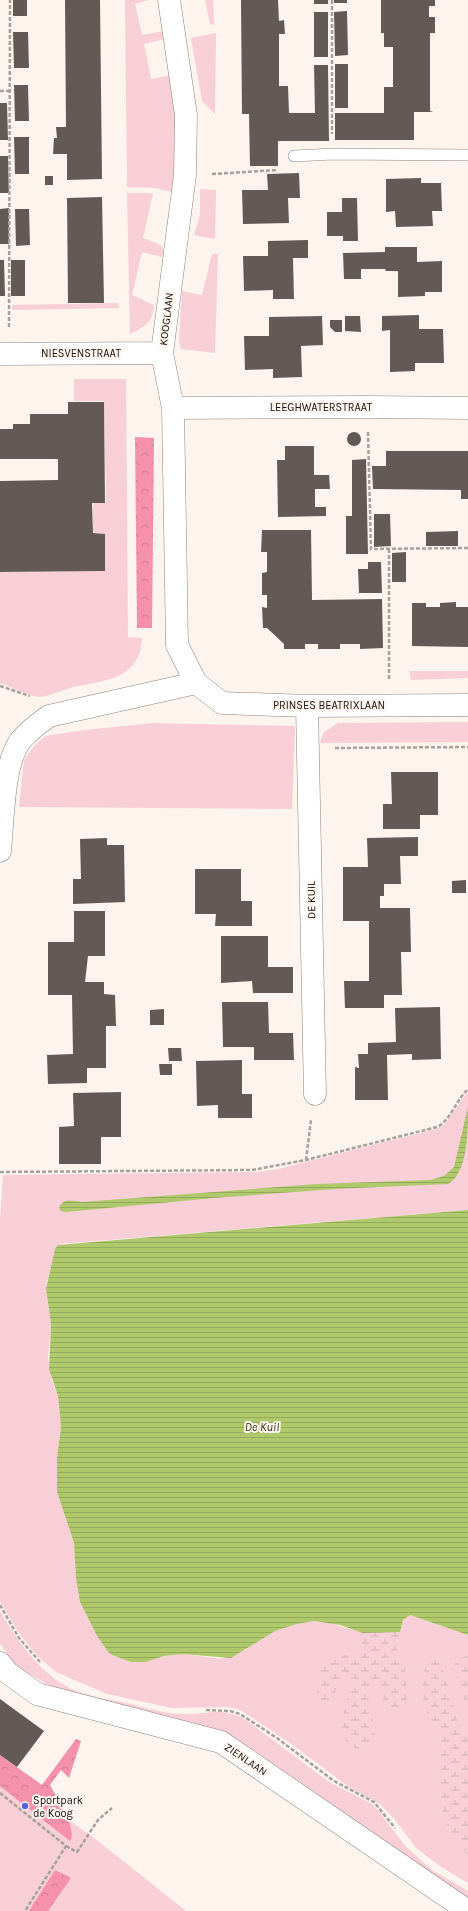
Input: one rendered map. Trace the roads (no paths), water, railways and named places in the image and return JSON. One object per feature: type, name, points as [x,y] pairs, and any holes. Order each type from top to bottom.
[{"type":"street","name":"KOOGLAAN","points":[[169,0],[186,115],[185,176],[162,353],[173,408],[178,645],[196,683]]},
{"type":"street","name":"NIESVENSTRAAT","points":[[4,354],[162,353]]},
{"type":"street","name":"LEEGHWATERSTRAAT","points":[[173,408],[367,406],[468,408]]},
{"type":"street","name":"PRINSES BEATRIXLAAN","points":[[196,683],[222,703],[307,706],[468,705]]},
{"type":"street","points":[[0,852],[11,757],[20,740],[36,725],[49,716],[196,683]]},
{"type":"street","name":"DE KUIL","points":[[307,706],[315,1094]]},
{"type":"street","name":"ZIENLAAN","points":[[0,1664],[8,1673],[37,1694],[221,1742],[468,1911]]},
{"type":"lane","points":[[294,156],[333,154],[468,155]]},
{"type":"water","points":[[468,1107],[466,1150],[460,1171],[455,1179],[448,1184],[335,1189],[214,1198],[66,1212],[61,1211],[59,1208],[63,1202],[69,1200],[82,1202],[317,1184],[430,1180],[444,1176],[454,1167]]},
{"type":"water","name":"De Kuil","points":[[468,1210],[468,1635],[410,1615],[403,1620],[400,1632],[363,1633],[340,1625],[314,1621],[297,1624],[275,1631],[231,1658],[182,1654],[164,1656],[146,1662],[131,1662],[108,1652],[97,1636],[80,1602],[76,1579],[74,1543],[57,1492],[57,1457],[61,1427],[58,1396],[49,1369],[51,1324],[46,1289],[55,1249],[58,1245]]},
{"type":"place","name":"Sportpark de Koog","points":[[25,1806]]}]
